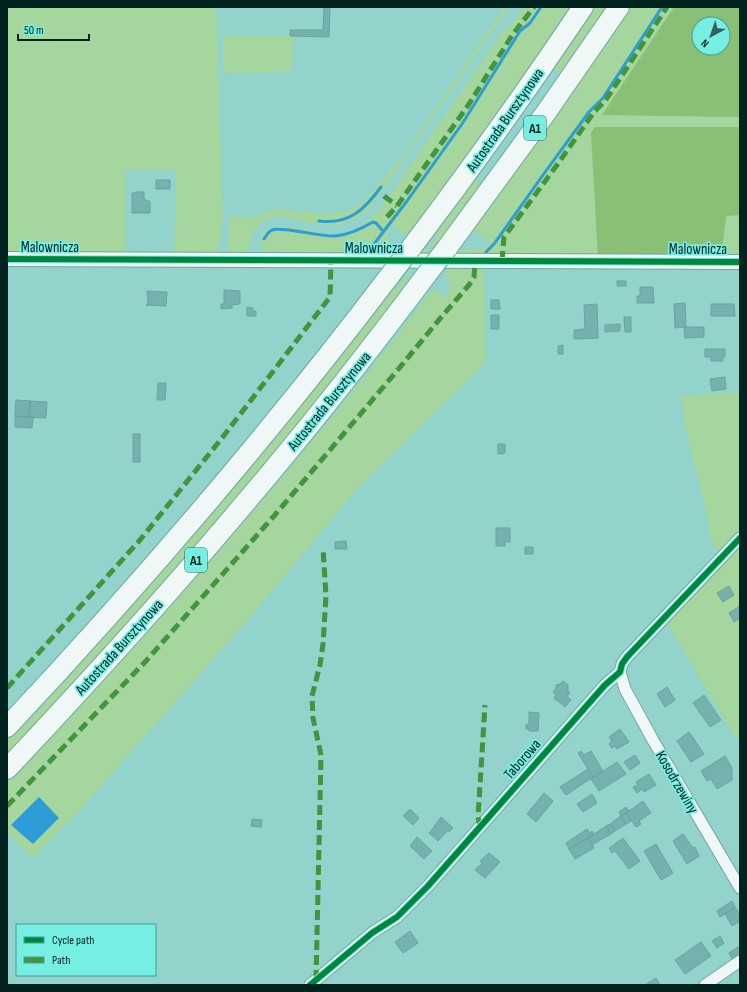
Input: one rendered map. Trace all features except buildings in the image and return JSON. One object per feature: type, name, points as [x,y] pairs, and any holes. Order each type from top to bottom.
[{"type":"highway","name":"Autostrada Bursztynowa","points":[[7,727],[103,624],[279,418],[392,274],[466,175],[583,7]]},
{"type":"highway","name":"Autostrada Bursztynowa","points":[[7,769],[176,584],[241,508],[361,361],[447,248],[545,114],[619,7]]},
{"type":"street","name":"Malownicza","points":[[7,259],[740,262]]},
{"type":"street","name":"Taborowa","points":[[310,985],[372,933],[397,917],[409,905],[433,880],[605,685],[620,672],[622,664],[627,657],[740,538]]},
{"type":"street","name":"Kosodrzewiny","points":[[620,672],[625,689],[637,712],[740,888]]},
{"type":"street","points":[[705,985],[740,961]]},
{"type":"green space","points":[[7,7],[216,7],[223,218],[218,255],[174,256],[176,169],[125,169],[125,255],[7,254]]},
{"type":"green space","points":[[504,7],[509,7],[370,208],[353,220],[334,225],[316,224],[276,216],[268,219],[256,229],[246,255],[230,256],[227,253],[230,216],[249,218],[274,209],[323,213],[347,212],[363,202],[406,152]]},
{"type":"green space","points":[[524,7],[572,7],[491,124],[407,237],[391,225],[388,236],[392,247],[474,250],[483,248],[490,243],[474,230],[534,147],[631,7],[674,7],[602,115],[740,117],[740,127],[595,127],[591,133],[598,258],[264,253],[260,247],[261,239],[266,232],[272,229],[289,227],[323,234],[340,234],[357,228],[372,217],[385,202],[503,31],[511,25]]},
{"type":"green space","points":[[590,7],[611,7],[565,77],[550,67]]},
{"type":"green space","points":[[674,7],[740,7],[740,117],[602,115]]},
{"type":"green space","points":[[223,35],[293,35],[292,72],[223,73]]},
{"type":"green space","points":[[595,127],[740,127],[740,215],[726,216],[721,259],[598,258],[591,133]]},
{"type":"green space","points":[[471,177],[485,188],[449,237],[444,234],[435,245],[430,245],[437,235],[431,231]]},
{"type":"green space","points":[[740,215],[740,259],[721,259],[726,216]]},
{"type":"green space","points":[[484,266],[486,362],[357,489],[253,614],[80,810],[32,858],[7,832],[7,784],[58,730],[217,554],[327,423],[433,288],[445,297],[450,285],[445,274],[450,267]]},
{"type":"green space","points":[[406,275],[412,275],[401,290],[406,294],[259,477],[7,760],[7,736],[391,286],[396,289]]},
{"type":"green space","points":[[740,392],[740,534],[723,551],[718,551],[711,539],[702,493],[686,431],[681,396]]},
{"type":"green space","points":[[740,546],[740,736],[736,739],[667,623]]},
{"type":"water","points":[[39,797],[59,818],[33,844],[11,825]]},
{"type":"waterway","points":[[356,253],[356,250],[374,244],[407,201],[462,124],[520,31],[530,23],[541,7]]},
{"type":"waterway","points":[[486,252],[494,244],[589,112],[603,98],[662,7]]},
{"type":"waterway","points":[[319,221],[330,222],[348,218],[369,202],[381,187]]},
{"type":"waterway","points":[[264,239],[272,230],[277,229],[335,236],[355,231],[373,222],[376,223],[383,231]]},
{"type":"marked path","points":[[387,217],[397,206],[469,104],[513,34],[534,7]]},
{"type":"marked path","points":[[502,261],[504,237],[594,112],[605,101],[667,7]]},
{"type":"marked path","points":[[384,196],[397,206]]},
{"type":"marked path","points":[[7,688],[140,540],[222,438],[327,301],[330,297],[331,261]]},
{"type":"marked path","points":[[7,806],[146,661],[274,516],[469,285],[474,277],[475,262]]},
{"type":"marked path","points":[[316,980],[321,755],[313,718],[312,696],[320,665],[323,644],[326,596],[323,548]]},
{"type":"marked path","points":[[480,827],[478,817],[485,705]]},
{"type":"cycle path","points":[[7,259],[740,262]]},
{"type":"cycle path","points":[[310,985],[372,933],[397,917],[428,886],[605,685],[620,672],[622,664],[627,657],[740,538]]}]
